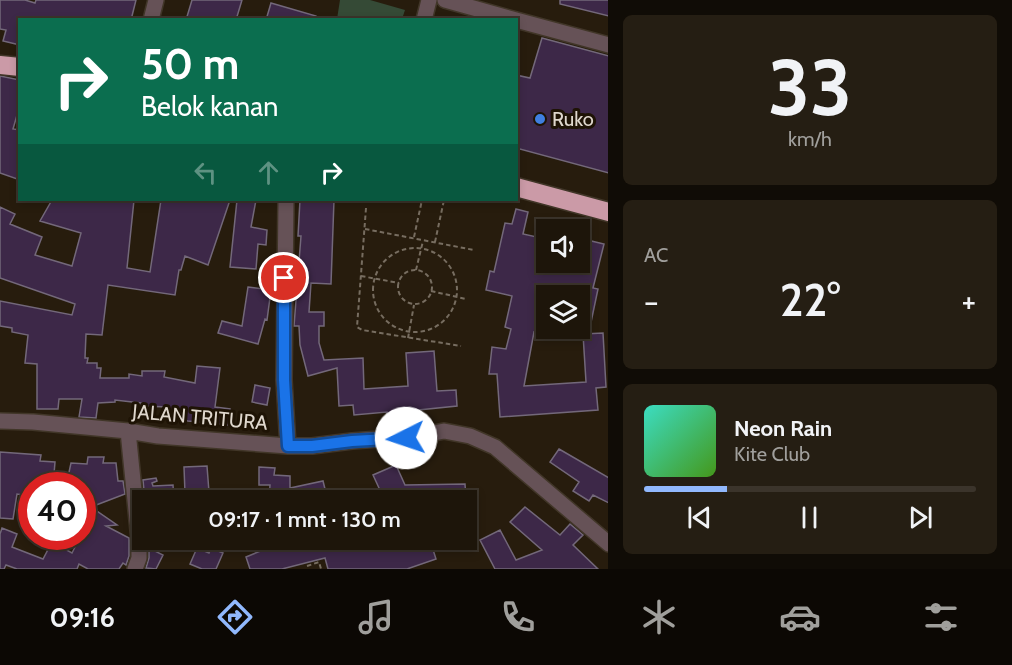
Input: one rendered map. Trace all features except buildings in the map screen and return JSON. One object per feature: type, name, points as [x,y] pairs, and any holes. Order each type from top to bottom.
[{"type":"highway","points":[[0,64],[18,68]]},
{"type":"highway","points":[[518,188],[608,212]]},
{"type":"street","points":[[152,18],[156,0]]},
{"type":"street","points":[[424,18],[429,0]]},
{"type":"street","points":[[445,0],[509,18]]},
{"type":"street","points":[[518,21],[608,45]]},
{"type":"street","points":[[286,201],[284,380],[288,446]]},
{"type":"street","name":"JALAN TRITURA","points":[[0,421],[288,446],[312,446],[420,436],[444,431],[470,436],[495,447],[608,543]]},
{"type":"street","points":[[128,431],[139,540],[139,558],[135,569]]},
{"type":"path","points":[[414,237],[422,201]]},
{"type":"path","points":[[435,242],[444,201]]},
{"type":"path","points":[[366,208],[357,327],[362,330],[461,346]]},
{"type":"path","points":[[365,229],[474,250]]},
{"type":"path","points":[[416,270],[423,240]]},
{"type":"path","points":[[411,248],[421,248],[432,251],[449,265],[455,274],[457,297],[450,314],[436,326],[428,330],[409,332],[392,325],[379,313],[374,302],[374,278],[384,261],[392,254],[411,248]]},
{"type":"path","points":[[416,270],[429,277],[432,291],[428,298],[415,304],[402,297],[399,283],[402,276],[416,270]]},
{"type":"path","points":[[361,276],[399,283]]},
{"type":"path","points":[[432,291],[466,298]]},
{"type":"path","points":[[408,338],[415,304]]},
{"type":"path","points":[[307,566],[319,562],[321,569]]},
{"type":"green space","points":[[340,0],[370,0],[405,10],[402,18],[337,18]]},
{"type":"place","name":"Ruko","points":[[540,119]]},
{"type":"route","points":[[284,278],[284,380],[288,446],[406,438]]}]
